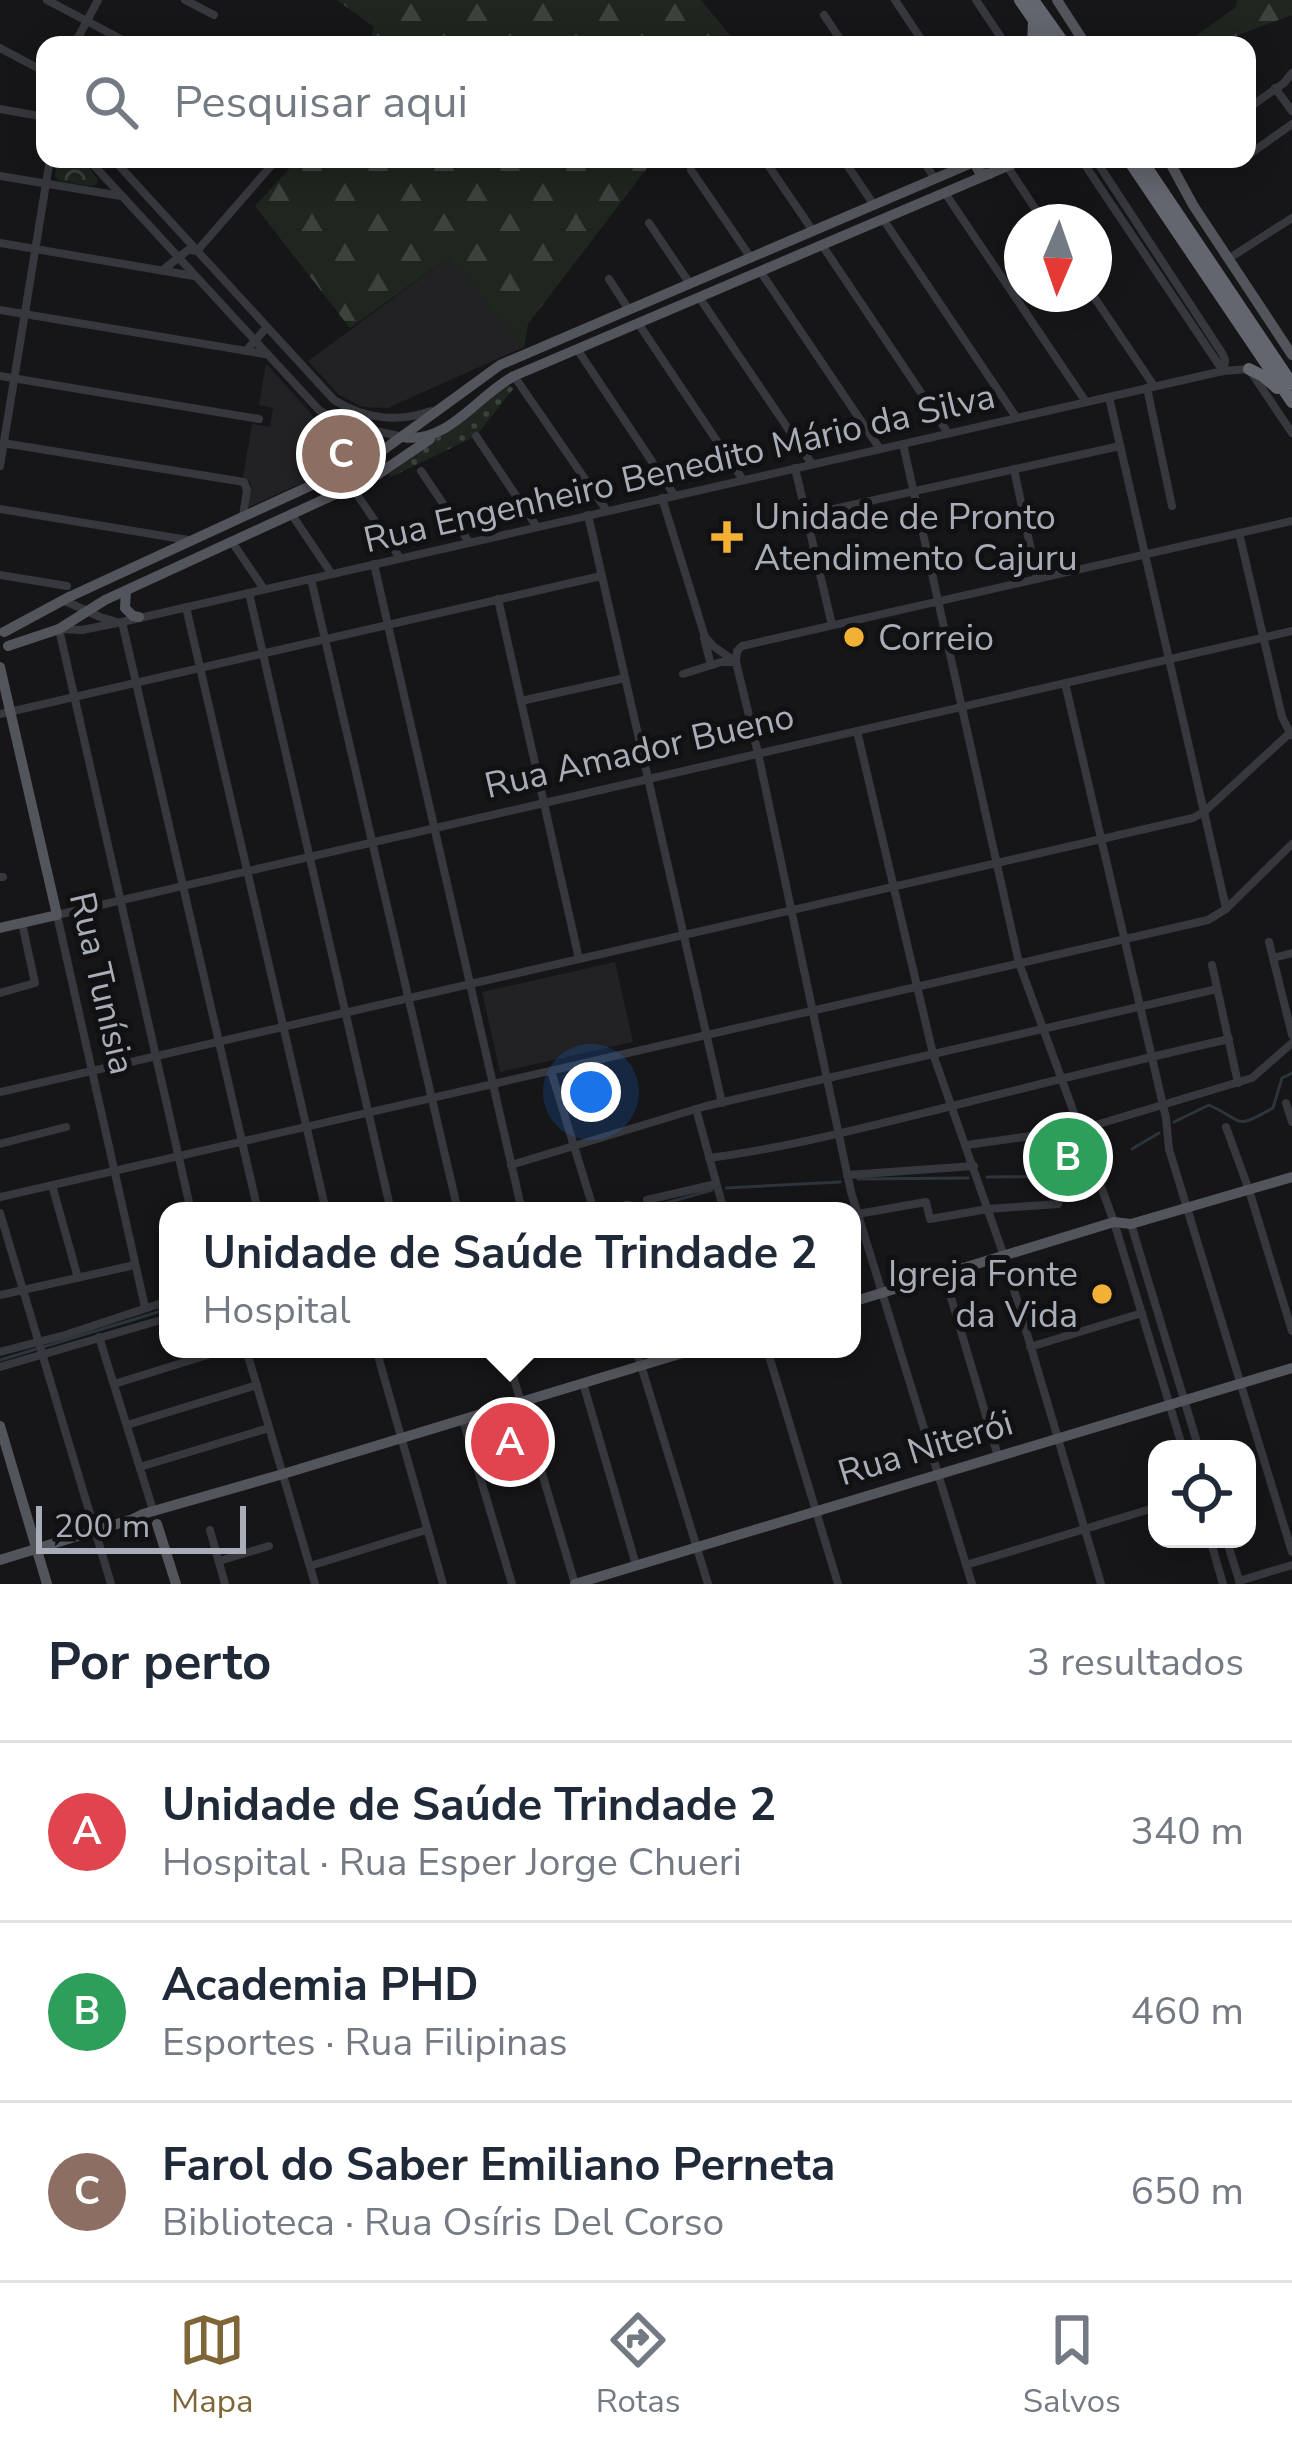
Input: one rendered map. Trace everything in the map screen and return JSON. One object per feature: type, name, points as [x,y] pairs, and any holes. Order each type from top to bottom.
[{"type":"highway","points":[[1020,0],[1045,36]]},
{"type":"highway","points":[[1033,0],[1059,36]]},
{"type":"highway","points":[[1033,36],[1034,20]]},
{"type":"highway","points":[[1134,168],[1292,402]]},
{"type":"highway","points":[[1147,168],[1292,385]]},
{"type":"highway","points":[[1249,369],[1292,402]]},
{"type":"main road","points":[[1057,0],[1080,36]]},
{"type":"main road","points":[[3,642],[63,600],[174,543],[193,540],[362,463],[491,369],[960,168],[970,176],[966,184]]},
{"type":"main road","points":[[979,168],[980,173],[990,174]]},
{"type":"main road","points":[[3,642],[58,629],[126,591],[387,470],[514,376],[1002,168]]},
{"type":"main road","points":[[1176,168],[1228,259],[1292,355]]},
{"type":"main road","points":[[787,242],[783,254],[795,256]]},
{"type":"main road","points":[[757,255],[770,252],[775,257],[766,269]]},
{"type":"main road","points":[[609,319],[609,330],[617,332]]},
{"type":"main road","points":[[591,326],[598,330],[597,340]]},
{"type":"main road","points":[[403,437],[437,434]]},
{"type":"main road","points":[[266,507],[263,515],[272,524]]},
{"type":"main road","points":[[243,518],[254,524],[253,532]]},
{"type":"main road","points":[[126,591],[124,608],[140,617]]},
{"type":"main road","name":"Rua Tunísia","points":[[3,642],[6,713],[57,915]]},
{"type":"main road","name":"Rua Amador Bueno","points":[[0,928],[57,915]]},
{"type":"main road","points":[[861,1299],[1114,1222],[1131,1224],[1292,1177]]},
{"type":"main road","points":[[0,1560],[667,1358]]},
{"type":"main road","name":"Rua Niterói","points":[[575,1584],[1292,1368]]},
{"type":"main road","points":[[0,1426],[47,1584]]},
{"type":"main road","points":[[157,1524],[162,1514],[176,1506]]},
{"type":"main road","points":[[133,1519],[147,1518],[157,1524],[176,1584]]},
{"type":"street","points":[[47,0],[115,36]]},
{"type":"street","points":[[79,36],[98,0]]},
{"type":"street","points":[[185,0],[214,15]]},
{"type":"street","points":[[895,0],[919,36]]},
{"type":"street","points":[[976,0],[1000,36]]},
{"type":"street","points":[[824,15],[838,36]]},
{"type":"street","points":[[0,48],[36,67]]},
{"type":"street","points":[[1256,102],[1292,73]]},
{"type":"street","points":[[1275,88],[1292,111]]},
{"type":"street","points":[[0,109],[36,115]]},
{"type":"street","points":[[1256,150],[1292,124]]},
{"type":"street","points":[[0,466],[49,168]]},
{"type":"street","points":[[97,168],[319,410],[358,432],[364,441],[362,463]]},
{"type":"street","points":[[121,168],[327,394],[355,411],[384,418],[407,418],[444,406]]},
{"type":"street","points":[[197,251],[269,168]]},
{"type":"street","points":[[770,168],[813,231]]},
{"type":"street","points":[[849,168],[874,205]]},
{"type":"street","points":[[928,168],[935,179]]},
{"type":"street","points":[[1007,168],[1032,204]]},
{"type":"street","points":[[1088,168],[1223,371]]},
{"type":"street","points":[[1101,168],[1222,353],[1223,371]]},
{"type":"street","points":[[692,170],[757,255]]},
{"type":"street","points":[[0,176],[123,196]]},
{"type":"street","points":[[945,193],[1086,402]]},
{"type":"street","points":[[1228,259],[1292,218]]},
{"type":"street","points":[[883,219],[1016,418]]},
{"type":"street","points":[[649,223],[690,284]]},
{"type":"street","points":[[0,243],[196,276]]},
{"type":"street","points":[[822,245],[949,433]]},
{"type":"street","points":[[163,270],[188,250],[197,251]]},
{"type":"street","points":[[766,269],[880,449]]},
{"type":"street","points":[[609,279],[629,310]]},
{"type":"street","points":[[699,297],[812,464]]},
{"type":"street","points":[[0,310],[268,355]]},
{"type":"street","points":[[1103,312],[1150,387],[1172,506]]},
{"type":"street","points":[[638,323],[743,480]]},
{"type":"street","points":[[246,351],[267,327]]},
{"type":"street","points":[[231,348],[239,343],[244,328]]},
{"type":"street","points":[[577,350],[675,496]]},
{"type":"street","points":[[1249,369],[1292,433]]},
{"type":"street","name":"Rua Engenheiro Benedito Mário da Silva","points":[[58,629],[82,630],[122,622],[1150,387],[1249,369]]},
{"type":"street","points":[[0,376],[260,418]]},
{"type":"street","points":[[514,376],[607,511]]},
{"type":"street","points":[[1108,397],[1226,909]]},
{"type":"street","points":[[348,425],[403,437]]},
{"type":"street","points":[[476,436],[537,527]]},
{"type":"street","points":[[2,443],[244,482],[243,518]]},
{"type":"street","points":[[902,444],[1019,963],[1114,1222],[1180,1440]]},
{"type":"street","points":[[806,515],[1120,446]]},
{"type":"street","points":[[795,468],[832,626]]},
{"type":"street","points":[[1014,469],[1037,579]]},
{"type":"street","points":[[421,471],[469,542]]},
{"type":"street","points":[[352,487],[400,558]]},
{"type":"street","points":[[662,499],[711,665]]},
{"type":"street","points":[[0,509],[174,543]]},
{"type":"street","points":[[292,515],[331,574]]},
{"type":"street","points":[[588,515],[722,1102]]},
{"type":"street","points":[[852,1202],[737,652],[742,646],[1292,521]]},
{"type":"street","points":[[0,1092],[1193,818],[1291,733],[1282,717],[1239,533]]},
{"type":"street","points":[[232,542],[264,589]]},
{"type":"street","points":[[374,564],[520,1202]]},
{"type":"street","points":[[0,575],[67,586]]},
{"type":"street","points":[[6,713],[602,576]]},
{"type":"street","points":[[311,579],[456,1202]]},
{"type":"street","points":[[249,593],[389,1202]]},
{"type":"street","points":[[498,599],[579,959]]},
{"type":"street","points":[[63,600],[122,622],[256,1202]]},
{"type":"street","points":[[186,607],[324,1202]]},
{"type":"street","points":[[58,629],[189,1202]]},
{"type":"street","points":[[702,631],[708,643],[736,662]]},
{"type":"street","name":"Rua Amador Bueno","points":[[57,915],[1292,631]]},
{"type":"street","points":[[683,674],[736,662]]},
{"type":"street","points":[[521,701],[625,678]]},
{"type":"street","points":[[1065,683],[1163,1105],[1169,1149],[1292,1552]]},
{"type":"street","points":[[857,731],[933,1054],[1004,1256],[1101,1584]]},
{"type":"street","points":[[0,1197],[1208,920],[1226,909],[1292,844]]},
{"type":"street","name":"Rua Tunísia","points":[[57,915],[145,1307]]},
{"type":"street","points":[[0,993],[35,983],[22,923]]},
{"type":"street","points":[[1089,1127],[1258,1075],[1292,1039],[1269,942]]},
{"type":"street","points":[[1273,958],[1292,953]]},
{"type":"street","points":[[1212,965],[1238,1083]]},
{"type":"street","points":[[512,1166],[722,1102],[1217,989]]},
{"type":"street","points":[[709,1158],[840,1135],[1229,1040]]},
{"type":"street","points":[[551,1071],[591,1202]]},
{"type":"street","points":[[1286,1103],[1292,1122]]},
{"type":"street","points":[[696,1109],[721,1202]]},
{"type":"street","points":[[0,1144],[66,1127]]},
{"type":"street","points":[[1226,1127],[1292,1331]]},
{"type":"street","points":[[967,1145],[1046,1135]]},
{"type":"street","points":[[847,1175],[974,1166]]},
{"type":"street","points":[[647,1200],[716,1184]]},
{"type":"street","points":[[52,1185],[78,1278]]},
{"type":"street","points":[[861,1214],[926,1202],[930,1219],[1058,1204]]},
{"type":"street","points":[[0,1213],[111,1584]]},
{"type":"street","points":[[1131,1224],[1196,1440]]},
{"type":"street","points":[[861,1231],[884,1292],[972,1584]]},
{"type":"street","points":[[0,1295],[135,1265]]},
{"type":"street","points":[[944,1274],[998,1456]]},
{"type":"street","points":[[0,1352],[159,1303]]},
{"type":"street","points":[[1030,1347],[1142,1313]]},
{"type":"street","points":[[0,1367],[159,1321]]},
{"type":"street","points":[[100,1337],[153,1510]]},
{"type":"street","points":[[114,1384],[198,1358]]},
{"type":"street","points":[[248,1358],[315,1584]]},
{"type":"street","points":[[379,1358],[442,1584]]},
{"type":"street","points":[[508,1358],[575,1584]]},
{"type":"street","points":[[639,1358],[708,1584]]},
{"type":"street","points":[[769,1358],[838,1584]]},
{"type":"street","points":[[583,1383],[636,1565]]},
{"type":"street","points":[[127,1424],[256,1385]]},
{"type":"street","points":[[463,1420],[512,1584]]},
{"type":"street","points":[[140,1467],[269,1428]]},
{"type":"street","points":[[966,1565],[1148,1510]]},
{"type":"street","points":[[310,1566],[426,1530]]},
{"type":"street","points":[[210,1531],[225,1584]]},
{"type":"street","points":[[219,1562],[269,1546]]},
{"type":"street","points":[[1213,1548],[1223,1584]]},
{"type":"street","points":[[1229,1548],[1240,1583],[1292,1565]]},
{"type":"shaded area","points":[[448,258],[524,347],[388,408],[362,407],[338,394],[308,361]]},
{"type":"shaded area","points":[[266,363],[352,460],[249,507],[251,483],[243,477],[252,424],[270,427],[273,408],[259,405]]},
{"type":"shaded area","points":[[615,962],[633,1042],[500,1072],[482,992]]},
{"type":"green space","points":[[337,0],[701,0],[731,36],[371,36],[374,27]]},
{"type":"green space","points":[[1237,0],[1292,0],[1292,15],[1235,36],[1196,36],[1236,7]]},
{"type":"green space","points":[[56,168],[89,168],[97,184],[59,181]]},
{"type":"green space","points":[[290,168],[647,168],[528,324],[524,347],[448,258],[350,328],[255,206]]},
{"type":"green space","points":[[508,385],[514,388],[476,436],[391,477],[389,474]]},
{"type":"waterway","points":[[1174,1122],[1209,1105],[1240,1121],[1251,1119],[1273,1108],[1282,1078],[1292,1073]]},
{"type":"waterway","points":[[1132,1149],[1159,1133]]},
{"type":"waterway","points":[[987,1177],[1081,1176]]},
{"type":"waterway","points":[[858,1179],[968,1178]]},
{"type":"waterway","points":[[726,1188],[840,1182]]},
{"type":"waterway","points":[[670,1202],[712,1190]]},
{"type":"waterway","points":[[0,1360],[159,1312]]},
{"type":"place","name":"Farol do Saber Emiliano Perneta","points":[[341,454]]},
{"type":"place","name":"Unidade de Pronto Atendimento Cajuru","points":[[727,537]]},
{"type":"place","name":"Correio","points":[[854,637]]},
{"type":"place","name":"Academia PHD","points":[[1068,1157]]},
{"type":"place","name":"Igreja Fonte da Vida","points":[[1102,1294]]},
{"type":"place","name":"Unidade de Saúde Trindade 2","points":[[510,1442]]}]
